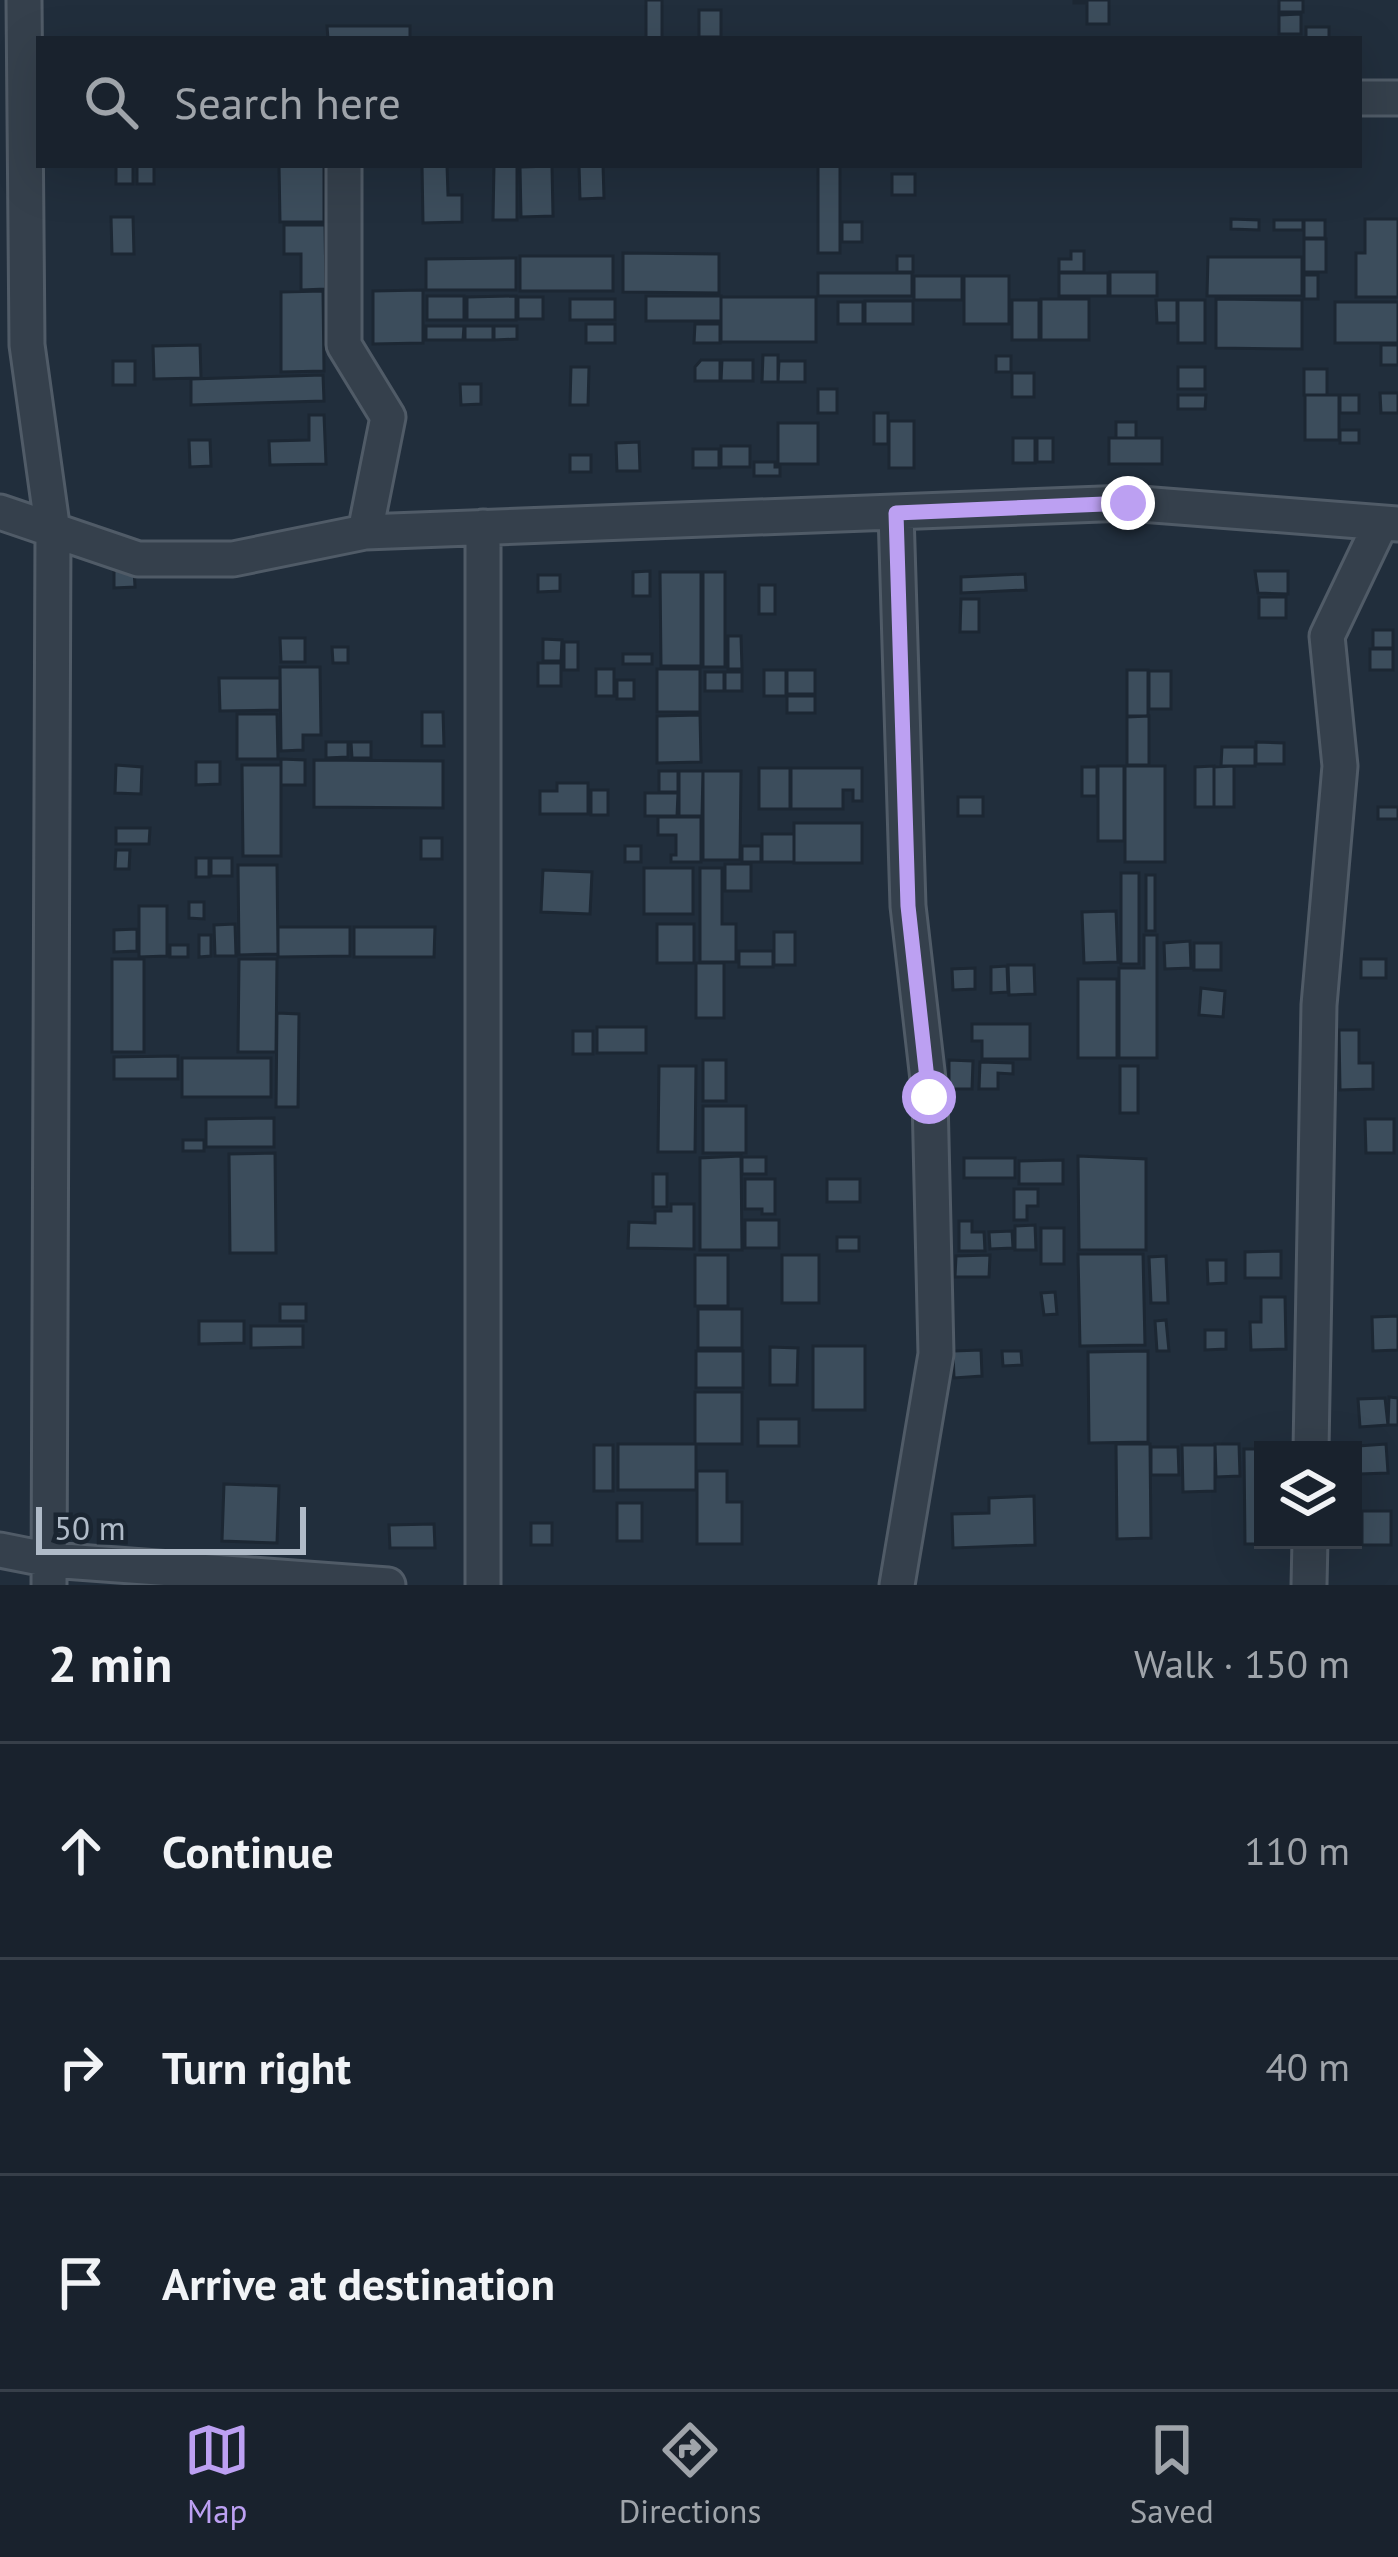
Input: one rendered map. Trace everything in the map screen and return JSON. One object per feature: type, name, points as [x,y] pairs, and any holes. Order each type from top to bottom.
[{"type":"street","points":[[24,0],[32,87],[27,345],[53,532],[50,1572]]},
{"type":"street","points":[[1362,98],[1398,98]]},
{"type":"street","points":[[344,168],[344,345],[388,417],[365,532]]},
{"type":"street","points":[[0,512],[138,559],[232,559],[365,532],[1128,503],[1390,524],[1327,636],[1340,766],[1319,1005],[1311,1441]]},
{"type":"street","points":[[896,513],[908,906],[929,1097],[936,1354],[897,1585]]},
{"type":"street","points":[[483,527],[483,1585]]},
{"type":"street","points":[[1309,1585],[1310,1549]]},
{"type":"street","points":[[0,1550],[50,1572],[388,1585]]},
{"type":"building","points":[[646,0],[662,0],[662,36],[646,36]]},
{"type":"building","points":[[1074,0],[1109,0],[1109,24],[1087,24],[1087,3]]},
{"type":"building","points":[[1279,0],[1303,0],[1303,12],[1279,12]]},
{"type":"building","points":[[699,10],[721,10],[721,36],[699,36]]},
{"type":"building","points":[[1301,14],[1301,34],[1279,34],[1279,15]]},
{"type":"building","points":[[327,26],[410,26],[410,36],[328,36]]},
{"type":"building","points":[[1306,27],[1329,27],[1329,36],[1306,36]]},
{"type":"building","points":[[116,168],[133,168],[133,184],[116,184]]},
{"type":"building","points":[[137,168],[154,168],[154,184],[137,184]]},
{"type":"building","points":[[279,168],[324,168],[324,222],[280,222]]},
{"type":"building","points":[[422,168],[447,168],[448,195],[462,195],[462,222],[423,223]]},
{"type":"building","points":[[494,168],[517,168],[517,220],[493,220]]},
{"type":"building","points":[[520,168],[552,168],[553,216],[521,217]]},
{"type":"building","points":[[579,168],[603,168],[604,198],[580,199]]},
{"type":"building","points":[[818,168],[840,168],[840,253],[818,253]]},
{"type":"building","points":[[892,174],[915,174],[915,195],[892,195]]},
{"type":"building","points":[[111,217],[133,217],[134,254],[112,254]]},
{"type":"building","points":[[1231,219],[1259,220],[1259,230],[1231,229]]},
{"type":"building","points":[[1365,219],[1398,219],[1398,297],[1356,297],[1356,253],[1365,253]]},
{"type":"building","points":[[1274,220],[1303,220],[1303,230],[1274,230]]},
{"type":"building","points":[[1304,220],[1325,220],[1325,238],[1304,238]]},
{"type":"building","points":[[842,222],[862,222],[862,242],[842,242]]},
{"type":"building","points":[[284,225],[325,225],[326,289],[301,290],[301,254],[284,254]]},
{"type":"building","points":[[1304,239],[1326,239],[1326,272],[1304,272]]},
{"type":"building","points":[[1071,251],[1084,251],[1084,272],[1059,272],[1059,259],[1071,259]]},
{"type":"building","points":[[623,253],[719,254],[719,293],[623,292]]},
{"type":"building","points":[[520,256],[613,256],[613,291],[520,291]]},
{"type":"building","points":[[897,256],[913,256],[913,272],[897,272]]},
{"type":"building","points":[[1208,257],[1302,257],[1302,296],[1207,296]]},
{"type":"building","points":[[516,258],[516,290],[426,290],[426,259]]},
{"type":"building","points":[[1110,272],[1157,272],[1157,296],[1110,296]]},
{"type":"building","points":[[818,273],[912,273],[912,296],[818,296]]},
{"type":"building","points":[[1059,273],[1108,273],[1108,296],[1059,296]]},
{"type":"building","points":[[1304,275],[1318,275],[1318,299],[1304,299]]},
{"type":"building","points":[[914,276],[962,276],[962,300],[914,300]]},
{"type":"building","points":[[964,276],[1009,276],[1009,324],[964,324]]},
{"type":"building","points":[[423,290],[423,343],[373,344],[373,291]]},
{"type":"building","points":[[323,291],[324,371],[281,372],[281,292]]},
{"type":"building","points":[[427,296],[464,296],[464,320],[427,320]]},
{"type":"building","points":[[516,296],[516,320],[467,320],[467,297]]},
{"type":"building","points":[[646,296],[721,296],[721,321],[646,321]]},
{"type":"building","points":[[518,297],[543,297],[543,319],[518,319]]},
{"type":"building","points":[[721,297],[816,297],[816,342],[721,342]]},
{"type":"building","points":[[570,299],[615,299],[615,320],[570,320]]},
{"type":"building","points":[[1041,299],[1089,299],[1089,340],[1041,340]]},
{"type":"building","points":[[1216,299],[1302,300],[1302,349],[1216,348]]},
{"type":"building","points":[[1012,300],[1039,300],[1039,340],[1012,340]]},
{"type":"building","points":[[1156,300],[1177,300],[1177,323],[1157,323]]},
{"type":"building","points":[[1178,300],[1205,300],[1205,343],[1178,343]]},
{"type":"building","points":[[865,301],[913,301],[913,324],[865,324]]},
{"type":"building","points":[[838,302],[863,302],[863,324],[838,324]]},
{"type":"building","points":[[1335,302],[1398,302],[1398,343],[1335,343]]},
{"type":"building","points":[[586,324],[615,324],[615,343],[586,343]]},
{"type":"building","points":[[695,324],[720,324],[720,343],[694,343]]},
{"type":"building","points":[[426,326],[464,326],[463,340],[426,340]]},
{"type":"building","points":[[465,326],[493,326],[493,340],[465,340]]},
{"type":"building","points":[[494,326],[517,326],[517,339],[494,340]]},
{"type":"building","points":[[200,345],[201,378],[154,379],[153,346]]},
{"type":"building","points":[[1381,345],[1398,345],[1398,365],[1381,365]]},
{"type":"building","points":[[763,355],[778,355],[778,382],[762,382]]},
{"type":"building","points":[[996,356],[1011,356],[1011,372],[996,372]]},
{"type":"building","points":[[701,360],[720,360],[720,381],[695,381],[695,367]]},
{"type":"building","points":[[722,360],[753,360],[753,381],[721,381]]},
{"type":"building","points":[[113,361],[135,361],[135,385],[113,385]]},
{"type":"building","points":[[779,361],[805,361],[805,382],[778,382]]},
{"type":"building","points":[[571,367],[589,367],[588,405],[570,405]]},
{"type":"building","points":[[1178,367],[1205,367],[1205,389],[1178,389]]},
{"type":"building","points":[[1304,369],[1327,369],[1327,395],[1304,395]]},
{"type":"building","points":[[1012,373],[1034,373],[1034,397],[1012,397]]},
{"type":"building","points":[[323,375],[324,401],[191,405],[191,379]]},
{"type":"building","points":[[460,384],[481,384],[481,404],[461,405]]},
{"type":"building","points":[[818,389],[837,389],[837,413],[818,413]]},
{"type":"building","points":[[1380,393],[1398,393],[1398,413],[1381,413]]},
{"type":"building","points":[[1178,395],[1206,395],[1205,409],[1178,409]]},
{"type":"building","points":[[1305,395],[1339,395],[1339,440],[1305,440]]},
{"type":"building","points":[[1340,395],[1359,395],[1359,413],[1340,413]]},
{"type":"building","points":[[874,413],[888,413],[888,444],[874,444]]},
{"type":"building","points":[[309,415],[324,415],[326,464],[270,465],[269,441],[309,440]]},
{"type":"building","points":[[889,421],[914,421],[914,468],[889,468]]},
{"type":"building","points":[[1116,422],[1136,422],[1136,438],[1116,438]]},
{"type":"building","points":[[778,423],[818,423],[818,464],[778,464]]},
{"type":"building","points":[[1340,430],[1359,430],[1359,443],[1340,443]]},
{"type":"building","points":[[1013,438],[1035,438],[1035,463],[1013,463]]},
{"type":"building","points":[[1037,438],[1053,438],[1053,462],[1037,462]]},
{"type":"building","points":[[1109,438],[1162,438],[1162,464],[1109,464]]},
{"type":"building","points":[[189,440],[210,440],[211,466],[190,467]]},
{"type":"building","points":[[639,442],[640,471],[617,471],[616,443]]},
{"type":"building","points":[[721,446],[750,446],[750,467],[721,467]]},
{"type":"building","points":[[693,449],[719,449],[719,468],[693,468]]},
{"type":"building","points":[[570,455],[591,455],[591,472],[570,472]]},
{"type":"building","points":[[754,462],[775,462],[780,476],[754,476]]},
{"type":"building","points":[[114,569],[134,569],[135,587],[114,588]]},
{"type":"building","points":[[650,571],[650,596],[633,596],[633,572]]},
{"type":"building","points":[[1255,571],[1288,571],[1288,594],[1258,593]]},
{"type":"building","points":[[660,572],[701,572],[701,666],[661,666]]},
{"type":"building","points":[[703,572],[725,572],[725,667],[703,667]]},
{"type":"building","points":[[1025,574],[1026,590],[961,593],[961,577]]},
{"type":"building","points":[[538,575],[560,575],[560,591],[538,592]]},
{"type":"building","points":[[759,585],[775,585],[775,614],[759,614]]},
{"type":"building","points":[[1259,597],[1286,597],[1286,618],[1259,618]]},
{"type":"building","points":[[961,599],[979,599],[979,632],[960,632]]},
{"type":"building","points":[[1373,630],[1393,630],[1393,648],[1373,648]]},
{"type":"building","points":[[728,636],[741,636],[742,669],[728,669]]},
{"type":"building","points":[[280,638],[305,638],[305,662],[281,662]]},
{"type":"building","points":[[543,639],[562,640],[561,661],[543,661]]},
{"type":"building","points":[[564,642],[578,642],[578,670],[564,670]]},
{"type":"building","points":[[332,647],[348,647],[348,663],[333,663]]},
{"type":"building","points":[[1370,649],[1393,649],[1393,670],[1370,670]]},
{"type":"building","points":[[623,654],[652,654],[652,664],[623,664]]},
{"type":"building","points":[[538,663],[561,663],[561,686],[538,686]]},
{"type":"building","points":[[280,667],[320,667],[321,735],[303,735],[303,750],[281,751]]},
{"type":"building","points":[[596,669],[614,669],[614,696],[596,696]]},
{"type":"building","points":[[657,669],[700,669],[700,712],[657,712]]},
{"type":"building","points":[[764,670],[786,670],[786,696],[764,696]]},
{"type":"building","points":[[787,670],[815,670],[815,694],[787,694]]},
{"type":"building","points":[[1127,670],[1148,670],[1148,716],[1127,716]]},
{"type":"building","points":[[1149,671],[1171,671],[1171,709],[1149,709]]},
{"type":"building","points":[[705,672],[724,672],[724,691],[705,691]]},
{"type":"building","points":[[725,672],[742,672],[742,691],[725,691]]},
{"type":"building","points":[[219,678],[280,678],[280,710],[220,711]]},
{"type":"building","points":[[617,680],[634,680],[634,699],[617,699]]},
{"type":"building","points":[[787,696],[815,696],[815,713],[787,713]]},
{"type":"building","points":[[422,712],[443,712],[444,746],[422,746]]},
{"type":"building","points":[[237,714],[277,714],[278,759],[237,759]]},
{"type":"building","points":[[700,715],[701,762],[657,763],[657,716]]},
{"type":"building","points":[[1149,716],[1149,765],[1127,765],[1127,717]]},
{"type":"building","points":[[326,742],[348,742],[348,757],[326,758]]},
{"type":"building","points":[[351,742],[371,742],[371,758],[352,758]]},
{"type":"building","points":[[1256,742],[1284,743],[1284,764],[1256,764]]},
{"type":"building","points":[[1222,747],[1255,747],[1255,766],[1221,766]]},
{"type":"building","points":[[281,759],[305,760],[305,785],[281,785]]},
{"type":"building","points":[[314,760],[443,761],[443,808],[314,807]]},
{"type":"building","points":[[196,762],[220,762],[220,784],[196,785]]},
{"type":"building","points":[[116,765],[142,767],[141,794],[115,793]]},
{"type":"building","points":[[242,765],[281,765],[281,856],[243,856]]},
{"type":"building","points":[[1098,766],[1124,766],[1124,841],[1098,841]]},
{"type":"building","points":[[1125,766],[1165,766],[1165,862],[1125,862]]},
{"type":"building","points":[[1214,766],[1214,807],[1195,807],[1195,767]]},
{"type":"building","points":[[1234,766],[1234,807],[1214,807],[1214,767]]},
{"type":"building","points":[[1082,767],[1097,767],[1097,796],[1082,796]]},
{"type":"building","points":[[759,768],[790,768],[790,809],[759,809]]},
{"type":"building","points":[[791,768],[862,768],[862,801],[853,801],[853,790],[843,790],[843,809],[791,809]]},
{"type":"building","points":[[659,771],[678,771],[678,792],[659,792]]},
{"type":"building","points":[[679,771],[703,771],[702,816],[679,816]]},
{"type":"building","points":[[703,771],[741,771],[740,860],[703,860]]},
{"type":"building","points":[[557,783],[588,783],[588,814],[540,814],[540,791],[557,791]]},
{"type":"building","points":[[591,790],[608,790],[608,815],[591,815]]},
{"type":"building","points":[[645,793],[678,793],[677,816],[645,816]]},
{"type":"building","points":[[958,797],[983,797],[983,816],[958,816]]},
{"type":"building","points":[[1378,807],[1398,807],[1398,819],[1378,819]]},
{"type":"building","points":[[658,817],[701,817],[701,862],[671,862],[671,855],[676,855],[676,835],[658,835]]},
{"type":"building","points":[[794,823],[862,823],[862,863],[794,863]]},
{"type":"building","points":[[116,828],[150,828],[149,844],[116,844]]},
{"type":"building","points":[[762,834],[794,834],[794,862],[762,862]]},
{"type":"building","points":[[421,838],[442,838],[442,859],[421,859]]},
{"type":"building","points":[[625,846],[641,846],[641,862],[625,862]]},
{"type":"building","points":[[742,846],[761,846],[761,862],[742,862]]},
{"type":"building","points":[[116,850],[130,850],[129,869],[115,869]]},
{"type":"building","points":[[196,858],[209,858],[209,877],[196,877]]},
{"type":"building","points":[[211,858],[232,858],[232,876],[211,876]]},
{"type":"building","points":[[725,864],[751,864],[751,891],[725,891]]},
{"type":"building","points":[[238,865],[277,865],[278,954],[239,955]]},
{"type":"building","points":[[644,868],[693,868],[693,914],[644,914]]},
{"type":"building","points":[[700,868],[722,868],[722,924],[736,924],[736,962],[700,962]]},
{"type":"building","points":[[543,870],[592,872],[590,914],[541,912]]},
{"type":"building","points":[[1121,873],[1139,873],[1139,964],[1121,964]]},
{"type":"building","points":[[1146,875],[1155,875],[1155,931],[1146,931]]},
{"type":"building","points":[[189,902],[204,902],[204,919],[189,918]]},
{"type":"building","points":[[139,906],[167,906],[167,956],[139,957]]},
{"type":"building","points":[[1116,911],[1118,962],[1084,963],[1082,912]]},
{"type":"building","points":[[235,924],[236,956],[215,956],[214,925]]},
{"type":"building","points":[[657,924],[694,924],[694,963],[657,963]]},
{"type":"building","points":[[278,927],[350,927],[350,956],[278,957]]},
{"type":"building","points":[[354,927],[435,927],[434,957],[354,957]]},
{"type":"building","points":[[137,929],[137,951],[114,952],[114,930]]},
{"type":"building","points":[[774,932],[795,932],[795,965],[774,965]]},
{"type":"building","points":[[199,935],[211,935],[211,956],[199,957]]},
{"type":"building","points":[[1144,935],[1157,935],[1157,1058],[1119,1058],[1119,968],[1144,968]]},
{"type":"building","points":[[1190,941],[1191,968],[1165,969],[1164,943]]},
{"type":"building","points":[[1194,943],[1221,943],[1221,970],[1194,970]]},
{"type":"building","points":[[170,945],[188,945],[188,957],[170,957]]},
{"type":"building","points":[[739,951],[773,951],[773,967],[739,967]]},
{"type":"building","points":[[112,959],[144,959],[144,1052],[112,1052]]},
{"type":"building","points":[[239,959],[277,959],[276,1052],[238,1052]]},
{"type":"building","points":[[1361,959],[1386,959],[1386,978],[1361,978]]},
{"type":"building","points":[[696,963],[724,963],[724,1018],[696,1018]]},
{"type":"building","points":[[1008,965],[1034,965],[1035,994],[1009,995]]},
{"type":"building","points":[[1007,966],[1008,992],[991,993],[991,967]]},
{"type":"building","points":[[975,968],[975,989],[953,990],[952,969]]},
{"type":"building","points":[[1078,979],[1117,979],[1117,1058],[1078,1058]]},
{"type":"building","points":[[1201,988],[1225,991],[1223,1017],[1199,1015]]},
{"type":"building","points":[[277,1013],[299,1014],[298,1107],[276,1107]]},
{"type":"building","points":[[972,1024],[1030,1024],[1030,1059],[982,1059],[982,1041],[972,1041]]},
{"type":"building","points":[[597,1027],[646,1027],[646,1053],[597,1053]]},
{"type":"building","points":[[1339,1030],[1359,1030],[1359,1063],[1373,1063],[1373,1089],[1340,1090]]},
{"type":"building","points":[[573,1031],[593,1031],[593,1054],[573,1054]]},
{"type":"building","points":[[178,1056],[178,1079],[114,1079],[114,1057]]},
{"type":"building","points":[[182,1058],[271,1058],[271,1097],[182,1097]]},
{"type":"building","points":[[703,1060],[726,1060],[726,1101],[703,1101]]},
{"type":"building","points":[[949,1060],[973,1061],[972,1089],[949,1089]]},
{"type":"building","points":[[980,1062],[1013,1063],[1013,1074],[998,1073],[998,1089],[979,1089]]},
{"type":"building","points":[[659,1066],[696,1066],[695,1152],[658,1152]]},
{"type":"building","points":[[1120,1066],[1138,1066],[1138,1113],[1120,1113]]},
{"type":"building","points":[[703,1106],[746,1106],[746,1153],[703,1153]]},
{"type":"building","points":[[274,1118],[274,1147],[206,1147],[206,1119]]},
{"type":"building","points":[[1365,1119],[1394,1119],[1394,1153],[1366,1153]]},
{"type":"building","points":[[183,1140],[204,1140],[204,1151],[183,1151]]},
{"type":"building","points":[[275,1153],[276,1253],[230,1253],[229,1154]]},
{"type":"building","points":[[741,1156],[742,1250],[700,1250],[700,1158]]},
{"type":"building","points":[[1078,1156],[1146,1159],[1146,1250],[1079,1250]]},
{"type":"building","points":[[742,1157],[766,1157],[766,1174],[742,1174]]},
{"type":"building","points":[[964,1158],[1015,1158],[1015,1178],[964,1178]]},
{"type":"building","points":[[1063,1160],[1063,1184],[1019,1184],[1019,1161]]},
{"type":"building","points":[[653,1174],[667,1174],[667,1207],[653,1207]]},
{"type":"building","points":[[745,1179],[775,1179],[775,1214],[745,1209]]},
{"type":"building","points":[[827,1179],[860,1179],[860,1202],[827,1202]]},
{"type":"building","points":[[1014,1189],[1038,1189],[1038,1206],[1027,1206],[1027,1220],[1014,1220]]},
{"type":"building","points":[[671,1204],[694,1204],[694,1249],[628,1248],[629,1222],[655,1223],[655,1211],[671,1211]]},
{"type":"building","points":[[745,1220],[779,1220],[779,1248],[745,1248]]},
{"type":"building","points":[[959,1221],[972,1221],[972,1232],[984,1232],[985,1251],[959,1251]]},
{"type":"building","points":[[1035,1225],[1036,1250],[1015,1250],[1015,1226]]},
{"type":"building","points":[[1041,1228],[1064,1228],[1064,1264],[1041,1264]]},
{"type":"building","points":[[1012,1231],[1013,1248],[990,1249],[989,1232]]},
{"type":"building","points":[[837,1237],[859,1237],[859,1251],[837,1251]]},
{"type":"building","points":[[1281,1251],[1281,1278],[1245,1278],[1245,1252]]},
{"type":"building","points":[[1078,1254],[1143,1254],[1145,1345],[1080,1346]]},
{"type":"building","points":[[695,1255],[728,1255],[728,1306],[695,1306]]},
{"type":"building","points":[[782,1255],[819,1255],[819,1303],[782,1303]]},
{"type":"building","points":[[990,1255],[989,1277],[955,1277],[956,1256]]},
{"type":"building","points":[[1166,1256],[1168,1303],[1151,1303],[1149,1257]]},
{"type":"building","points":[[1207,1260],[1226,1260],[1226,1283],[1208,1284]]},
{"type":"building","points":[[1055,1292],[1057,1314],[1044,1315],[1041,1293]]},
{"type":"building","points":[[1261,1297],[1285,1297],[1286,1349],[1251,1350],[1250,1322],[1261,1322]]},
{"type":"building","points":[[280,1304],[306,1304],[306,1321],[280,1321]]},
{"type":"building","points":[[698,1309],[742,1309],[742,1348],[698,1348]]},
{"type":"building","points":[[1398,1316],[1398,1350],[1373,1351],[1372,1317]]},
{"type":"building","points":[[1166,1320],[1169,1351],[1157,1351],[1155,1321]]},
{"type":"building","points":[[199,1321],[244,1321],[244,1343],[199,1344]]},
{"type":"building","points":[[251,1326],[303,1326],[303,1347],[251,1348]]},
{"type":"building","points":[[1205,1330],[1226,1330],[1226,1349],[1205,1350]]},
{"type":"building","points":[[813,1346],[865,1346],[865,1410],[813,1410]]},
{"type":"building","points":[[770,1347],[798,1348],[797,1385],[770,1385]]},
{"type":"building","points":[[981,1350],[982,1376],[954,1378],[953,1351]]},
{"type":"building","points":[[696,1351],[743,1351],[743,1388],[696,1388]]},
{"type":"building","points":[[1002,1351],[1021,1351],[1022,1365],[1003,1366]]},
{"type":"building","points":[[1148,1351],[1148,1442],[1089,1443],[1088,1352]]},
{"type":"building","points":[[695,1392],[742,1392],[742,1444],[695,1444]]},
{"type":"building","points":[[1389,1397],[1398,1398],[1398,1425],[1388,1425]]},
{"type":"building","points":[[1385,1398],[1388,1425],[1360,1427],[1358,1399]]},
{"type":"building","points":[[758,1419],[799,1419],[799,1446],[758,1446]]},
{"type":"building","points":[[618,1444],[696,1444],[696,1490],[618,1490]]},
{"type":"building","points":[[1116,1444],[1150,1444],[1151,1538],[1117,1539]]},
{"type":"building","points":[[1215,1444],[1239,1444],[1240,1476],[1216,1477]]},
{"type":"building","points":[[1386,1444],[1388,1473],[1362,1474],[1362,1446]]},
{"type":"building","points":[[594,1445],[613,1445],[613,1491],[594,1491]]},
{"type":"building","points":[[1182,1445],[1215,1445],[1215,1491],[1183,1492]]},
{"type":"building","points":[[1151,1447],[1178,1447],[1179,1475],[1151,1475]]},
{"type":"building","points":[[1244,1449],[1254,1449],[1254,1544],[1245,1544]]},
{"type":"building","points":[[697,1471],[727,1471],[727,1502],[742,1502],[742,1544],[697,1544]]},
{"type":"building","points":[[224,1484],[279,1486],[277,1543],[222,1541]]},
{"type":"building","points":[[1034,1496],[1035,1545],[953,1548],[952,1514],[989,1513],[989,1498]]},
{"type":"building","points":[[617,1503],[642,1503],[642,1541],[617,1541]]},
{"type":"building","points":[[1362,1511],[1391,1511],[1391,1545],[1362,1545]]},
{"type":"building","points":[[531,1523],[552,1523],[552,1545],[531,1545]]},
{"type":"building","points":[[434,1524],[435,1548],[390,1548],[389,1525]]},
{"type":"route","points":[[929,1097],[908,906],[896,513],[1128,503]]}]
